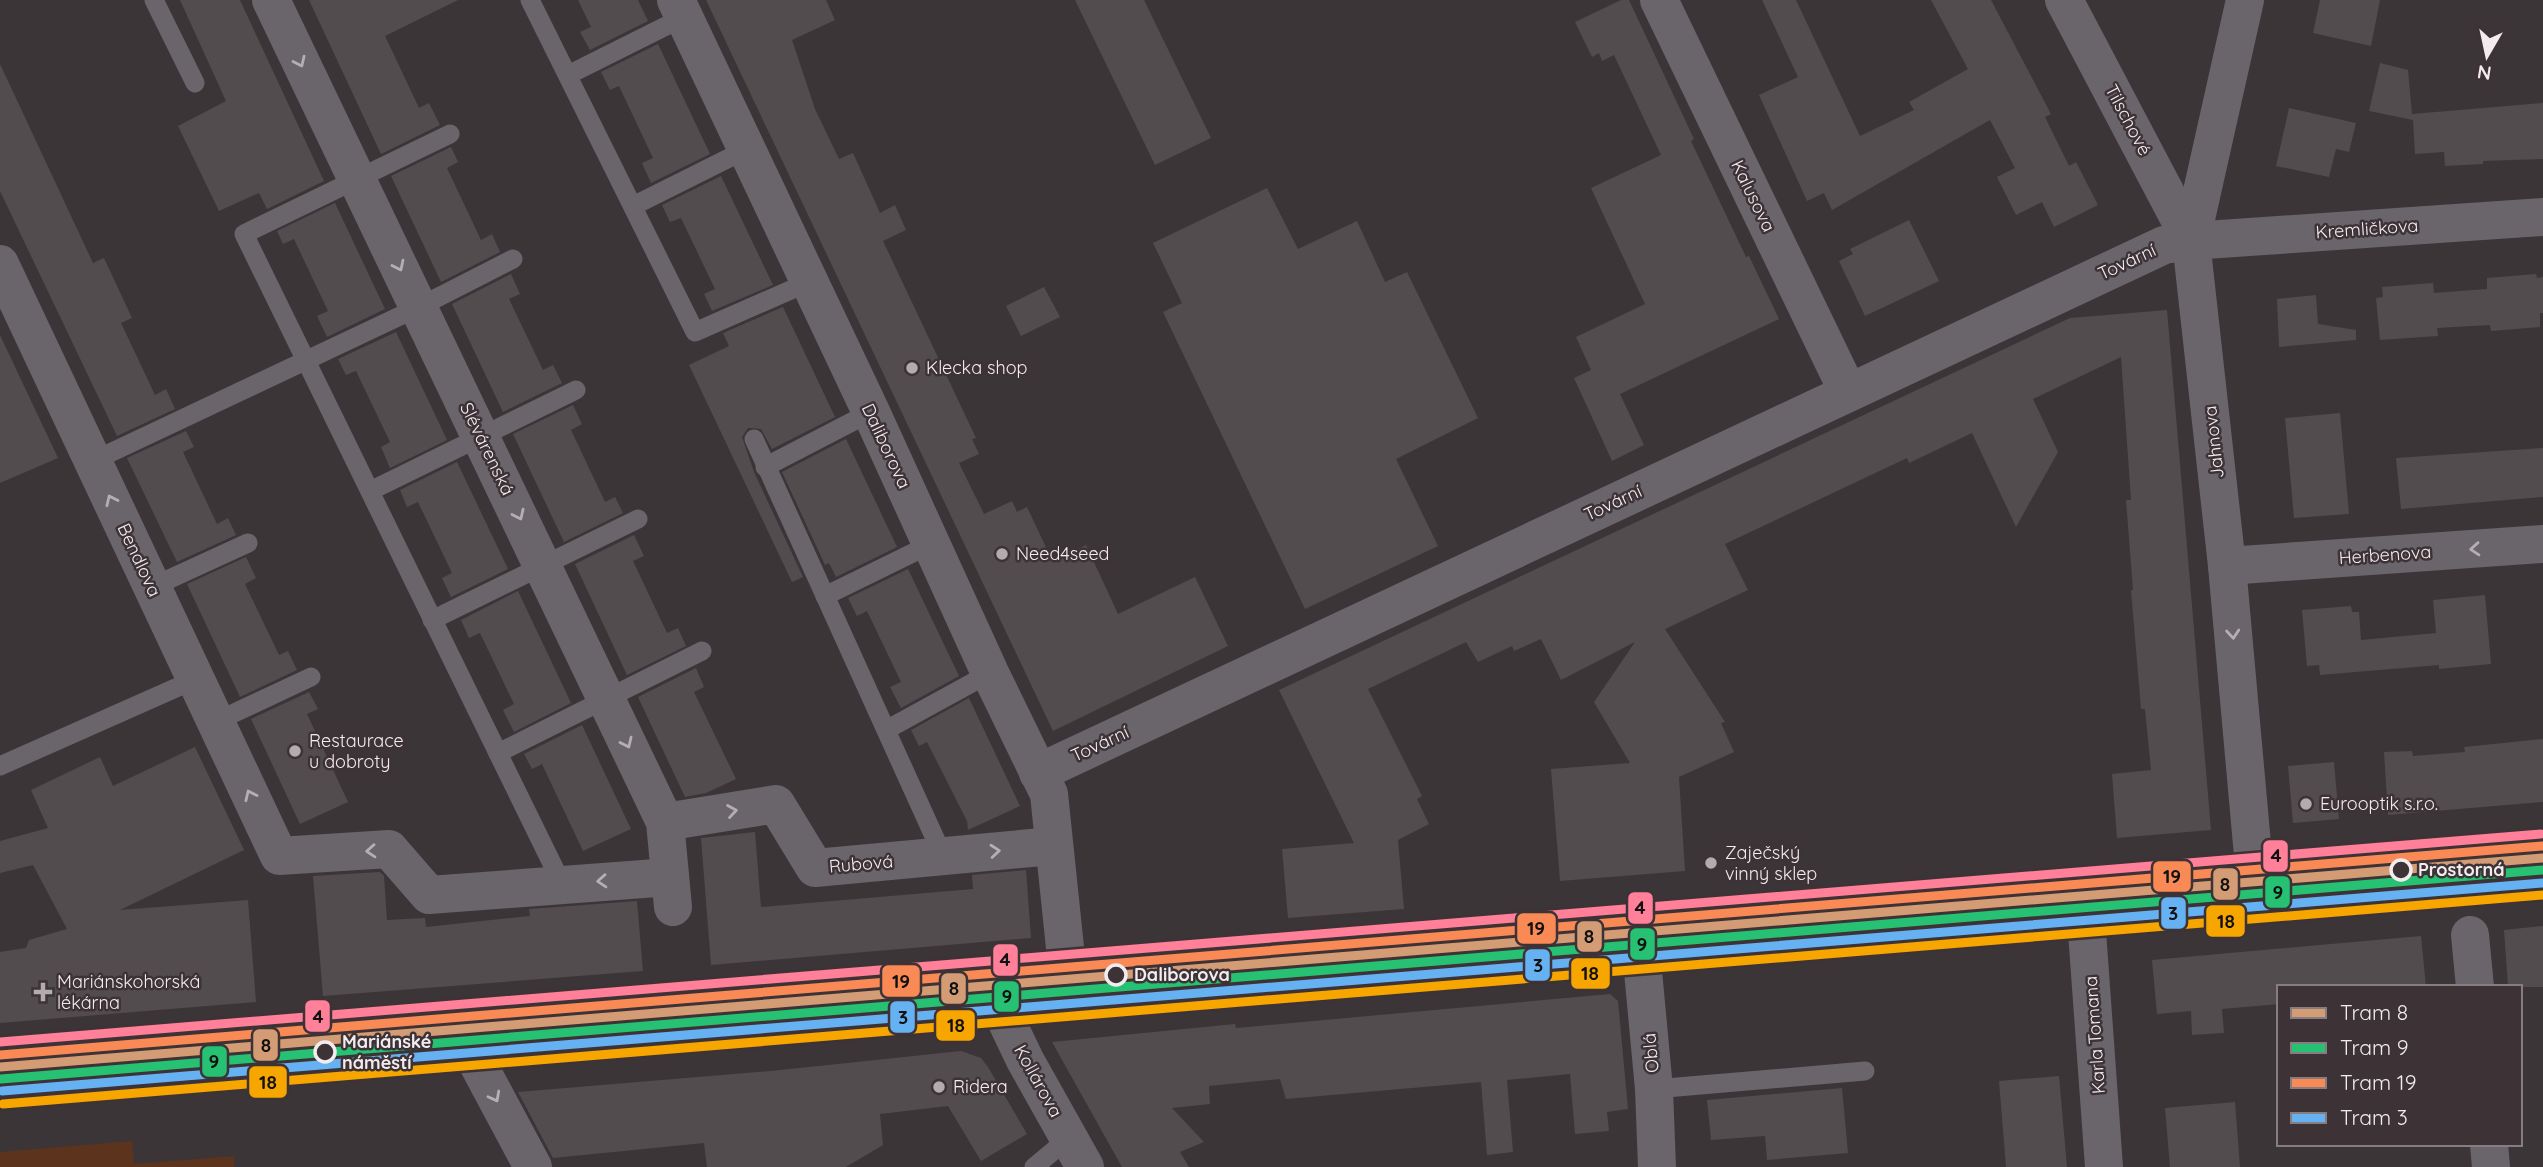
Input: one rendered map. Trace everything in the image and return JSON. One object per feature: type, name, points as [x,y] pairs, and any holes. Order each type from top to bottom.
[{"type":"main road","points":[[0,1075],[2543,866]]},
{"type":"street","name":"Slévárenská","points":[[271,0],[665,822],[671,892],[562,884]]},
{"type":"street","name":"Kalusova","points":[[1659,0],[1848,393]]},
{"type":"street","name":"Tilschové","points":[[2064,0],[2191,241]]},
{"type":"street","name":"Jahnova","points":[[2245,0],[2191,241],[2227,566],[2256,889]]},
{"type":"street","name":"Daliborova","points":[[680,8],[1049,794],[1069,986]]},
{"type":"street","name":"Kremličkova","points":[[2191,241],[2543,217]]},
{"type":"street","name":"Tovární","points":[[1038,773],[2164,244],[2191,241]]},
{"type":"street","name":"Bendlova","points":[[0,264],[279,856],[389,849],[429,895],[562,884]]},
{"type":"street","name":"Herbenova","points":[[2227,566],[2543,544]]},
{"type":"street","name":"Rubová","points":[[665,822],[776,804],[815,868],[1053,846]]},
{"type":"street","name":"Karla Tomana","points":[[2085,904],[2104,1167]]},
{"type":"street","points":[[2470,935],[2475,985]]},
{"type":"street","name":"Oblá","points":[[1640,939],[1654,1089],[1657,1167]]},
{"type":"street","name":"Kollárova","points":[[993,993],[1025,1060],[1077,1153]]},
{"type":"street","points":[[463,1036],[533,1167]]},
{"type":"street","points":[[2489,1146],[2491,1167]]},
{"type":"lane","points":[[154,0],[195,83]]},
{"type":"lane","points":[[530,0],[695,332],[809,282]]},
{"type":"lane","points":[[568,75],[680,8]]},
{"type":"lane","points":[[450,134],[244,234],[562,884]]},
{"type":"lane","points":[[633,206],[747,149]]},
{"type":"lane","points":[[93,461],[419,307],[513,259]]},
{"type":"lane","points":[[370,491],[576,390]]},
{"type":"lane","points":[[765,467],[871,412]]},
{"type":"lane","points":[[754,439],[943,856]]},
{"type":"lane","points":[[432,620],[638,519]]},
{"type":"lane","points":[[152,587],[248,542]]},
{"type":"lane","points":[[825,596],[931,544]]},
{"type":"lane","points":[[498,753],[702,651]]},
{"type":"lane","points":[[886,730],[990,673]]},
{"type":"lane","points":[[215,722],[311,677]]},
{"type":"lane","points":[[0,766],[196,679]]},
{"type":"lane","points":[[1654,1089],[1865,1071]]},
{"type":"lane","points":[[1034,1167],[1077,1153]]},
{"type":"shaded area","points":[[132,1141],[134,1164],[234,1156],[234,1167],[0,1167],[0,1152]]},
{"type":"building","points":[[180,0],[240,0],[324,181],[267,209],[259,193],[219,211],[178,126],[226,101]]},
{"type":"building","points":[[309,0],[458,0],[385,36],[419,108],[429,103],[440,125],[381,154]]},
{"type":"building","points":[[578,0],[638,0],[648,21],[590,50],[580,32],[591,27]]},
{"type":"building","points":[[706,0],[826,0],[835,20],[792,40],[815,109],[839,159],[853,153],[880,213],[895,205],[906,230],[883,241],[976,438],[972,439],[979,454],[959,463],[984,514],[1012,501],[1017,512],[1027,507],[1053,562],[1086,545],[1118,614],[1195,577],[1228,646],[1053,731]]},
{"type":"building","points":[[1075,0],[1144,0],[1211,138],[1155,165]]},
{"type":"building","points":[[1621,0],[1629,0],[1694,139],[1691,141],[1746,257],[1749,256],[1779,319],[1620,394],[1644,445],[1612,461],[1574,378],[1591,370],[1576,337],[1645,304],[1591,188],[1661,155],[1614,55],[1602,61],[1599,53],[1592,57],[1575,22]]},
{"type":"building","points":[[1762,0],[1796,0],[1860,136],[1914,110],[1909,102],[1968,69],[1931,0],[1991,0],[2051,114],[2045,117],[2069,166],[2076,162],[2098,205],[2054,227],[2042,202],[2016,215],[1997,177],[2015,168],[1990,120],[1832,210],[1824,193],[1807,201],[1759,95],[1798,77]]},
{"type":"building","points":[[2320,0],[2380,0],[2371,46],[2313,33]]},
{"type":"building","points":[[658,44],[710,154],[651,183],[642,163],[653,158],[619,86],[610,90],[601,72]]},
{"type":"building","points":[[2380,63],[2408,70],[2412,114],[2543,103],[2543,159],[2483,161],[2483,164],[2445,166],[2444,152],[2415,154],[2413,120],[2369,111]]},
{"type":"building","points":[[0,64],[93,263],[104,258],[132,318],[121,323],[155,395],[166,389],[175,409],[117,436],[0,191]]},
{"type":"building","points":[[2289,108],[2356,123],[2349,152],[2336,149],[2329,177],[2276,166]]},
{"type":"building","points":[[451,147],[458,162],[447,168],[481,240],[492,234],[500,252],[441,282],[391,176]]},
{"type":"building","points":[[721,176],[773,285],[712,311],[704,294],[715,289],[681,218],[670,222],[662,205]]},
{"type":"building","points":[[1267,188],[1298,249],[1357,221],[1385,282],[1407,272],[1478,418],[1396,459],[1438,546],[1305,609],[1163,312],[1182,303],[1153,243]]},
{"type":"building","points":[[335,203],[385,309],[327,337],[317,316],[328,311],[294,239],[283,244],[277,231]]},
{"type":"building","points":[[1909,220],[1939,281],[1865,316],[1839,261],[1853,254],[1850,249]]},
{"type":"building","points":[[511,274],[520,294],[509,299],[543,370],[553,365],[562,383],[503,412],[452,304]]},
{"type":"building","points":[[2536,274],[2537,278],[2543,277],[2543,313],[2540,313],[2540,327],[2491,331],[2490,325],[2437,328],[2438,336],[2380,340],[2376,298],[2383,297],[2382,287],[2433,283],[2434,293],[2487,289],[2487,278]]},
{"type":"building","points":[[1044,287],[1060,317],[1021,336],[1006,306]]},
{"type":"building","points":[[2316,295],[2318,324],[2356,330],[2356,340],[2279,347],[2277,299]]},
{"type":"building","points":[[783,307],[835,417],[772,449],[761,429],[748,428],[742,437],[754,472],[803,577],[792,582],[689,365],[729,346],[723,333]]},
{"type":"building","points":[[2167,310],[2211,830],[2117,838],[2112,774],[2151,770],[2145,709],[2141,709],[2131,590],[2126,500],[2131,500],[2121,357],[2033,399],[2058,452],[2016,527],[1972,433],[1909,463],[1907,458],[1725,544],[1748,590],[1665,629],[1725,722],[1721,723],[1734,752],[1679,777],[1685,871],[1560,881],[1551,769],[1630,763],[1594,702],[1635,642],[1561,680],[1541,639],[1514,651],[1512,646],[1478,662],[1466,642],[1368,689],[1422,796],[1417,799],[1429,824],[1398,840],[1404,909],[1288,918],[1282,849],[1354,843],[1279,690],[2070,318]]},
{"type":"building","points":[[396,332],[447,440],[390,468],[381,447],[390,442],[356,371],[346,375],[338,359]]},
{"type":"building","points":[[0,335],[58,458],[0,483]]},
{"type":"building","points":[[573,405],[582,424],[571,430],[605,502],[615,497],[623,513],[564,542],[513,434]]},
{"type":"building","points":[[2340,413],[2349,514],[2294,518],[2285,418]]},
{"type":"building","points":[[186,431],[194,447],[183,452],[217,524],[228,518],[236,535],[177,562],[127,458]]},
{"type":"building","points":[[846,439],[897,547],[836,577],[829,563],[825,565],[782,472]]},
{"type":"building","points":[[2543,448],[2543,497],[2401,509],[2396,458]]},
{"type":"building","points":[[457,462],[508,569],[451,597],[442,578],[452,573],[418,502],[407,507],[400,490]]},
{"type":"building","points":[[634,535],[644,556],[633,561],[667,633],[678,628],[686,646],[627,675],[575,564]]},
{"type":"building","points":[[246,557],[256,578],[245,584],[279,655],[288,651],[297,670],[240,697],[187,584]]},
{"type":"building","points":[[908,569],[959,676],[901,708],[890,687],[901,682],[867,611],[857,616],[848,598]]},
{"type":"building","points":[[518,591],[571,703],[514,732],[503,710],[514,704],[480,633],[469,638],[461,620]]},
{"type":"building","points":[[2485,595],[2491,664],[2439,669],[2439,665],[2320,675],[2319,665],[2307,666],[2302,610],[2351,606],[2352,612],[2359,612],[2361,640],[2436,633],[2433,600]]},
{"type":"building","points":[[696,668],[704,687],[694,692],[736,779],[706,793],[685,797],[638,697]]},
{"type":"building","name":"Restaurace u dobroty","points":[[309,692],[318,709],[307,714],[348,802],[300,824],[251,719]]},
{"type":"building","points":[[969,698],[1020,806],[968,830],[967,821],[927,742],[919,746],[911,730]]},
{"type":"building","points":[[582,725],[631,829],[583,851],[542,764],[532,769],[524,754]]},
{"type":"building","points":[[2543,739],[2543,802],[2388,815],[2384,752],[2412,751],[2413,756],[2465,752],[2464,747]]},
{"type":"building","points":[[195,747],[244,850],[120,910],[248,900],[256,1002],[0,1023],[0,952],[26,948],[29,940],[67,929],[33,865],[0,873],[0,841],[48,828],[31,790],[100,757],[113,786]]},
{"type":"building","points":[[2334,762],[2339,819],[2293,823],[2288,766]]},
{"type":"building","points":[[755,832],[761,907],[973,889],[972,875],[1026,870],[1031,938],[711,965],[701,838]]},
{"type":"building","points":[[380,872],[384,876],[387,920],[425,918],[426,927],[530,916],[529,909],[637,901],[643,971],[323,996],[313,876]]},
{"type":"building","points":[[2543,926],[2543,987],[2508,985],[2504,930]]},
{"type":"building","points":[[2421,936],[2426,985],[2277,985],[2277,1004],[2222,1009],[2224,1033],[2192,1035],[2191,1011],[2157,1014],[2152,960]]},
{"type":"building","points":[[1610,994],[1618,1001],[1628,1109],[1607,1112],[1609,1131],[1575,1134],[1570,1074],[1507,1080],[1513,1152],[1487,1155],[1481,1082],[1286,1099],[1280,1079],[1209,1086],[1210,1104],[1172,1108],[1204,1142],[1180,1152],[1189,1167],[1122,1167],[1052,1042],[1235,1024],[1236,1028]]},
{"type":"building","points":[[961,1051],[981,1058],[1027,1134],[981,1161],[948,1106],[880,1114],[883,1145],[846,1167],[707,1167],[704,1143],[553,1158],[518,1092],[771,1071]]},
{"type":"building","points":[[2059,1076],[2067,1167],[2006,1167],[1999,1081]]},
{"type":"building","points":[[1842,1088],[1848,1153],[1767,1160],[1765,1136],[1711,1140],[1707,1100]]},
{"type":"building","points":[[2235,1102],[2240,1167],[2170,1167],[2165,1108]]},
{"type":"tram line","name":"19","points":[[0,1055],[2542,846]]},
{"type":"tram line","name":"8","points":[[0,1067],[2543,858]]},
{"type":"tram line","name":"9","points":[[1,1079],[2543,870]]},
{"type":"tram line","name":"3","points":[[2,1091],[2543,883]]},
{"type":"transit line","name":"4","points":[[0,1042],[2541,834]]},
{"type":"transit line","name":"18","points":[[3,1104],[2543,895]]},
{"type":"place","name":"Klecka shop","points":[[912,368]]},
{"type":"place","name":"Need4seed","points":[[1002,554]]},
{"type":"place","name":"Restaurace u dobroty","points":[[295,751]]},
{"type":"place","name":"Eurooptik s.r.o.","points":[[2306,804]]},
{"type":"place","name":"Zaječský vinný sklep","points":[[1711,863]]},
{"type":"place","name":"Prostorná","points":[[2401,870]]},
{"type":"place","name":"Daliborova","points":[[1116,975]]},
{"type":"place","name":"Mariánskohorská lékárna","points":[[43,992]]},
{"type":"place","name":"Mariánské náměstí","points":[[325,1052]]},
{"type":"place","name":"Ridera","points":[[939,1087]]}]
